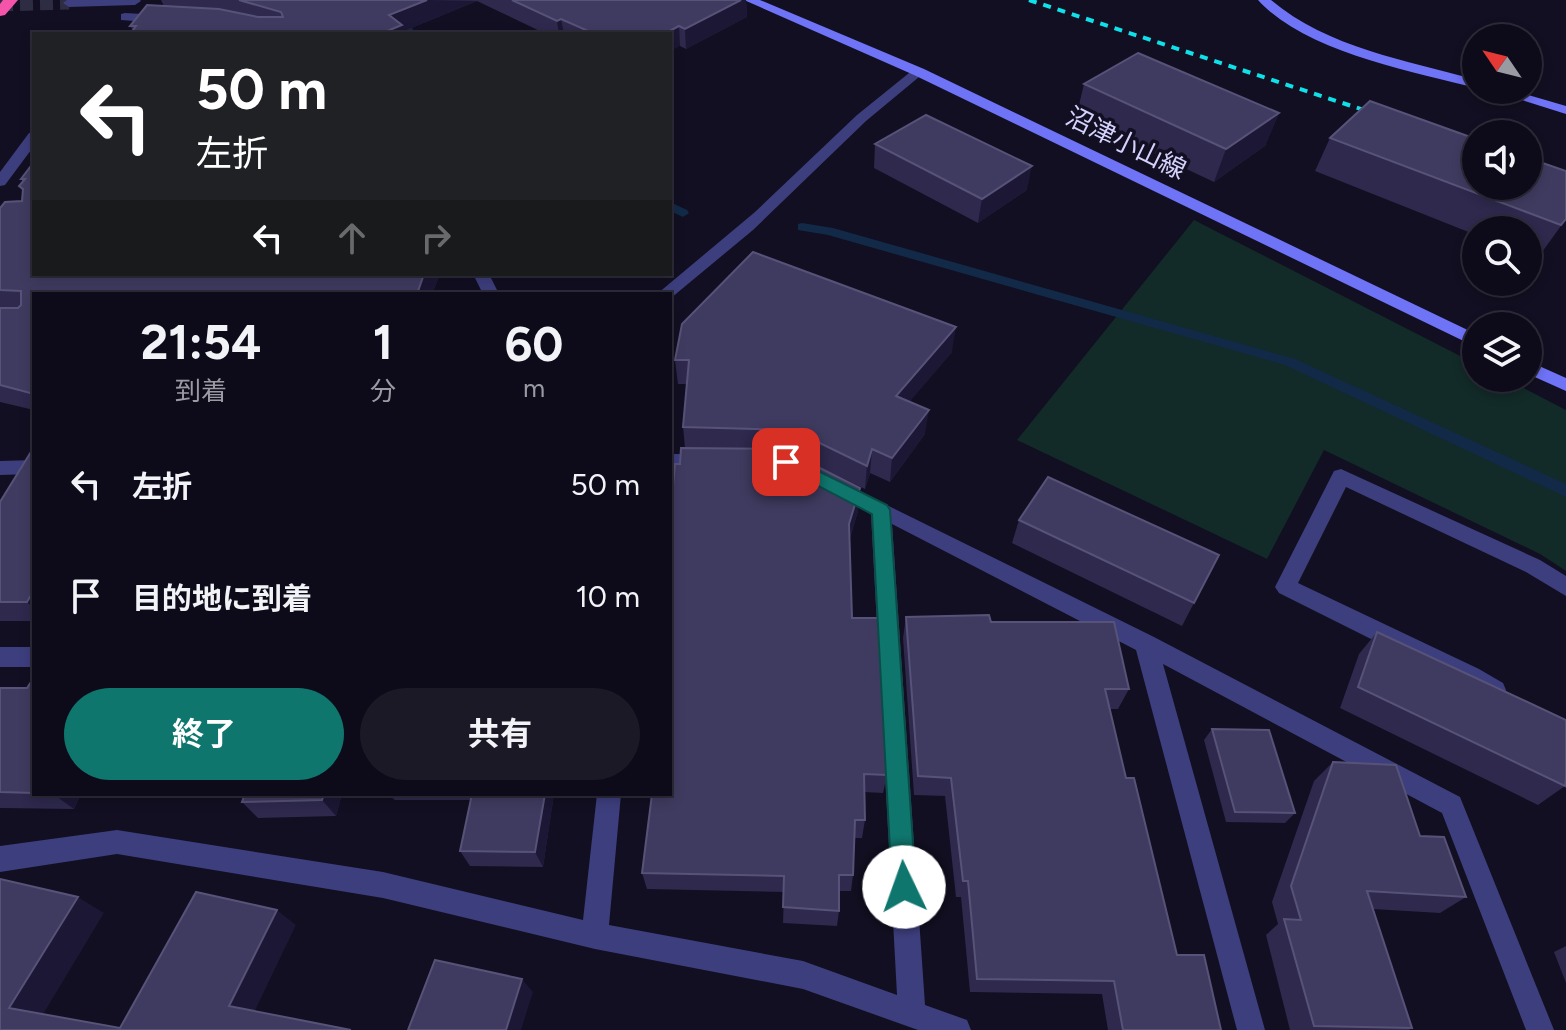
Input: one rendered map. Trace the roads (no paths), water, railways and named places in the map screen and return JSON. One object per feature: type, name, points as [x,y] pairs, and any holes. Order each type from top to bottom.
[{"type":"highway","points":[[0,12],[11,0]]},
{"type":"main road","name":"沼津小山線","points":[[750,0],[919,72],[1462,334]]},
{"type":"main road","points":[[1264,0],[1286,20],[1321,38],[1462,80]]},
{"type":"main road","points":[[1542,103],[1566,110]]},
{"type":"main road","points":[[1542,374],[1566,385]]},
{"type":"street","points":[[69,3],[136,1]]},
{"type":"street","points":[[136,1],[123,20],[169,19]]},
{"type":"street","points":[[667,292],[772,205],[806,169],[896,88],[919,72]]},
{"type":"street","points":[[0,182],[32,139]]},
{"type":"street","points":[[672,461],[728,461]]},
{"type":"street","points":[[0,468],[32,467]]},
{"type":"street","points":[[813,475],[1146,644],[1451,805],[1540,1030]]},
{"type":"street","points":[[1512,701],[1471,676],[1286,587],[1341,476],[1533,566],[1566,587]]},
{"type":"street","points":[[881,510],[912,1012]]},
{"type":"street","points":[[1146,644],[1251,1030]]},
{"type":"street","points":[[0,657],[32,657]]},
{"type":"street","points":[[595,936],[609,796]]},
{"type":"street","points":[[0,859],[117,842],[383,885],[595,936],[803,975],[957,1030]]},
{"type":"waterway","points":[[384,0],[410,32]]},
{"type":"waterway","points":[[672,207],[683,213]]},
{"type":"waterway","points":[[802,227],[829,231],[1290,362],[1566,491]]},
{"type":"tunnel","points":[[0,5],[69,3]]},
{"type":"railway","points":[[1029,0],[1382,116]]}]
